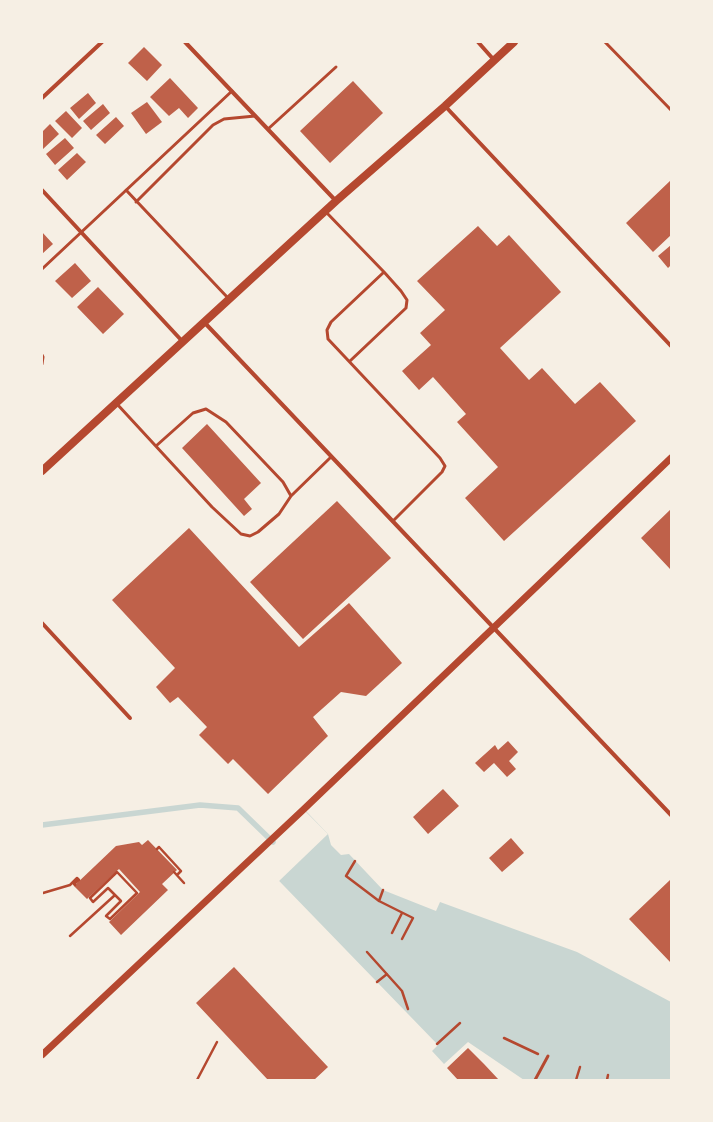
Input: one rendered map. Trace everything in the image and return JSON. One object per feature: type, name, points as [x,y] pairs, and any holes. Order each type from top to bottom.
[{"type":"main road","points":[[42,470],[336,201],[445,106],[514,42]]},
{"type":"street","points":[[42,98],[102,42]]},
{"type":"street","points":[[185,42],[336,201]]},
{"type":"street","points":[[478,42],[494,60]]},
{"type":"street","points":[[445,106],[671,346]]},
{"type":"street","points":[[42,190],[183,342]]},
{"type":"street","points":[[204,322],[671,816]]},
{"type":"street","points":[[42,1055],[304,809],[671,458]]},
{"type":"street","points":[[42,622],[130,718]]},
{"type":"lane","points":[[605,42],[671,110]]},
{"type":"lane","points":[[268,129],[336,67]]},
{"type":"lane","points":[[42,269],[232,91]]},
{"type":"lane","points":[[136,202],[213,125],[224,119],[255,116]]},
{"type":"lane","points":[[126,190],[229,299]]},
{"type":"lane","points":[[325,211],[384,272],[407,300],[406,308],[350,361]]},
{"type":"lane","points":[[384,272],[331,322],[327,330],[328,339],[440,458],[444,466],[442,472],[392,521]]},
{"type":"lane","points":[[42,355],[42,364]]},
{"type":"lane","points":[[116,403],[212,507],[241,534],[250,536],[258,532],[279,514],[291,496],[331,457]]},
{"type":"lane","points":[[156,446],[193,413],[206,409],[226,422],[283,482],[291,496]]},
{"type":"lane","points":[[535,1080],[548,1056]]},
{"type":"path","points":[[157,849],[159,847],[181,872],[177,875]]},
{"type":"path","points":[[355,861],[346,876],[379,901],[413,918],[402,939]]},
{"type":"path","points":[[118,872],[137,893],[110,919],[106,916],[121,902],[114,895],[108,888],[93,902],[90,898],[118,872]]},
{"type":"path","points":[[174,872],[184,883]]},
{"type":"path","points":[[43,893],[70,885],[77,878],[79,880],[74,884],[75,885]]},
{"type":"path","points":[[379,901],[383,890]]},
{"type":"path","points":[[70,936],[114,895]]},
{"type":"path","points":[[392,933],[402,913]]},
{"type":"path","points":[[367,952],[402,990],[408,1009]]},
{"type":"path","points":[[378,982],[387,974]]},
{"type":"path","points":[[437,1044],[460,1023]]},
{"type":"path","points":[[504,1038],[538,1054],[535,1060]]},
{"type":"path","points":[[197,1080],[216,1042]]},
{"type":"path","points":[[576,1080],[580,1066]]},
{"type":"path","points":[[607,1080],[608,1075]]},
{"type":"shaded area","points":[[304,809],[328,834],[331,845],[341,855],[349,854],[383,890],[436,911],[440,902],[577,952],[671,1002],[671,1080],[524,1080],[468,1042],[444,1064],[432,1051],[438,1045],[254,855]]},
{"type":"pier","points":[[302,808],[328,834],[278,882],[253,856]]},
{"type":"building","points":[[144,47],[162,65],[147,81],[128,63]]},
{"type":"building","points":[[170,78],[198,108],[188,118],[179,108],[169,116],[150,97]]},
{"type":"building","points":[[353,81],[383,113],[330,163],[300,131]]},
{"type":"building","points":[[88,93],[96,103],[79,119],[70,108]]},
{"type":"building","points":[[147,102],[162,122],[146,134],[131,113]]},
{"type":"building","points":[[103,104],[110,113],[91,130],[83,121]]},
{"type":"building","points":[[66,111],[82,128],[72,138],[55,121]]},
{"type":"building","points":[[116,117],[124,126],[105,144],[96,135]]},
{"type":"building","points":[[50,124],[59,134],[42,150],[42,132]]},
{"type":"building","points":[[65,138],[74,148],[55,165],[46,154]]},
{"type":"building","points":[[77,153],[86,162],[67,180],[58,170]]},
{"type":"building","points":[[671,180],[671,235],[653,252],[626,223]]},
{"type":"building","points":[[478,226],[497,246],[509,235],[561,292],[500,348],[529,380],[542,368],[575,404],[600,382],[636,421],[504,541],[465,498],[498,467],[457,422],[466,414],[433,377],[419,390],[402,371],[431,345],[420,333],[445,310],[417,281]]},
{"type":"building","points":[[42,232],[53,244],[42,254]]},
{"type":"building","points":[[671,245],[671,265],[668,268],[658,256]]},
{"type":"building","points":[[75,263],[91,281],[72,298],[55,281]]},
{"type":"building","points":[[98,287],[124,314],[103,334],[77,307]]},
{"type":"building","points":[[207,424],[261,483],[244,499],[252,509],[244,516],[182,448]]},
{"type":"building","points":[[337,501],[391,558],[303,639],[250,582]]},
{"type":"building","points":[[671,509],[671,568],[670,569],[641,538]]},
{"type":"building","points":[[189,528],[299,647],[349,603],[402,663],[366,696],[341,692],[313,717],[328,736],[268,794],[233,759],[228,764],[199,735],[207,727],[178,697],[170,703],[156,687],[175,668],[112,600]]},
{"type":"building","points":[[508,741],[518,752],[509,761],[516,769],[507,777],[494,763],[484,772],[475,763],[495,745],[498,750]]},
{"type":"building","points":[[443,789],[459,806],[428,834],[413,817]]},
{"type":"building","points":[[511,838],[524,853],[502,872],[489,858]]},
{"type":"building","points":[[148,840],[177,870],[162,884],[168,890],[121,935],[109,922],[140,892],[119,869],[87,899],[74,886],[116,846],[139,842],[142,845]]},
{"type":"building","points":[[670,880],[671,881],[671,963],[629,919]]},
{"type":"building","points":[[234,967],[328,1067],[314,1080],[268,1080],[196,1003]]},
{"type":"building","points":[[468,1048],[499,1080],[458,1080],[447,1068]]},
{"type":"waterway","points":[[42,825],[200,805],[238,808],[273,842]]}]
